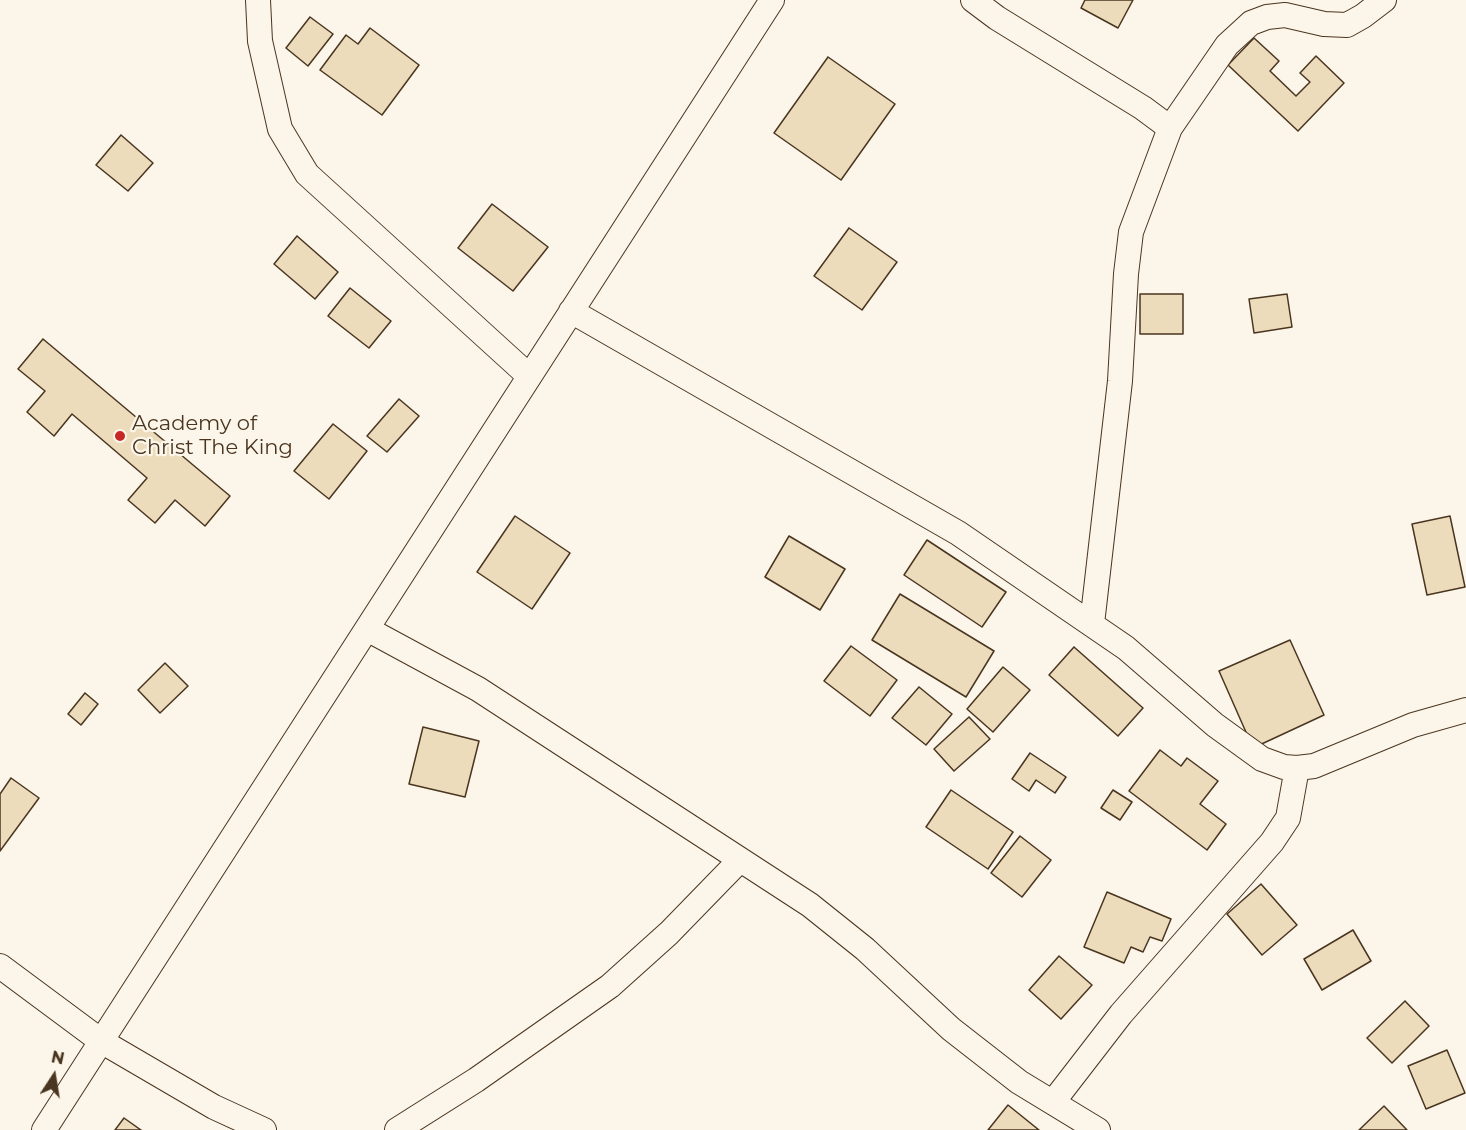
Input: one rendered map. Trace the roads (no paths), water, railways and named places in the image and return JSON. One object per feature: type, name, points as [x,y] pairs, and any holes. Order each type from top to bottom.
[{"type":"street","points":[[258,0],[261,40],[280,129],[307,174],[529,376]]},
{"type":"street","points":[[44,1130],[772,0]]},
{"type":"street","points":[[973,0],[997,18],[1143,108],[1170,128]]},
{"type":"street","points":[[1092,624],[1120,381],[1126,274],[1131,232],[1170,128],[1227,45],[1251,23],[1267,17],[1285,15],[1324,24],[1347,25],[1384,0]]},
{"type":"street","points":[[571,311],[958,533],[1126,648],[1215,725],[1262,759],[1284,768],[1314,766],[1413,725],[1466,710]]},
{"type":"street","points":[[367,629],[488,695],[810,905],[865,949],[951,1029],[1019,1082],[1098,1130]]},
{"type":"street","points":[[1053,1102],[1121,1014],[1272,842],[1288,818],[1297,768]]},
{"type":"street","points":[[397,1130],[476,1080],[610,986],[669,933],[740,860]]},
{"type":"street","points":[[0,966],[101,1041],[214,1107],[264,1130]]},
{"type":"place","name":"Academy of Christ The King","points":[[120,436]]}]
